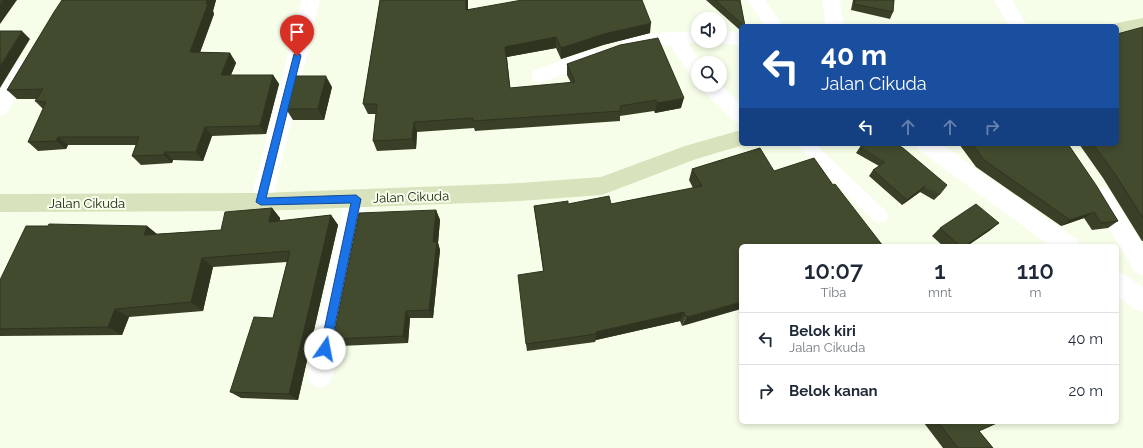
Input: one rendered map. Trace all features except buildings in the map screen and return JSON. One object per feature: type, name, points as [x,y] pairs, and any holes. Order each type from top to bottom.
[{"type":"street","points":[[261,202],[311,0]]},
{"type":"street","points":[[756,0],[773,24]]},
{"type":"street","points":[[831,0],[835,24]]},
{"type":"street","points":[[1003,0],[1017,24]]},
{"type":"street","points":[[1119,30],[1143,24]]},
{"type":"street","points":[[540,76],[607,51],[650,40],[691,37]]},
{"type":"street","points":[[727,38],[739,39]]},
{"type":"street","points":[[679,45],[691,61]]},
{"type":"street","points":[[0,108],[33,53]]},
{"type":"street","points":[[716,92],[739,114]]},
{"type":"street","name":"Jalan Cikuda","points":[[0,203],[261,202],[520,192],[602,186],[692,152],[739,139]]},
{"type":"street","points":[[929,146],[1065,244]]},
{"type":"street","points":[[1091,180],[1143,265]]},
{"type":"street","points":[[320,376],[356,199]]},
{"type":"street","points":[[1119,283],[1143,301]]},
{"type":"lane","points":[[807,146],[880,216]]},
{"type":"route","points":[[297,56],[261,202],[356,199],[325,349]]}]
